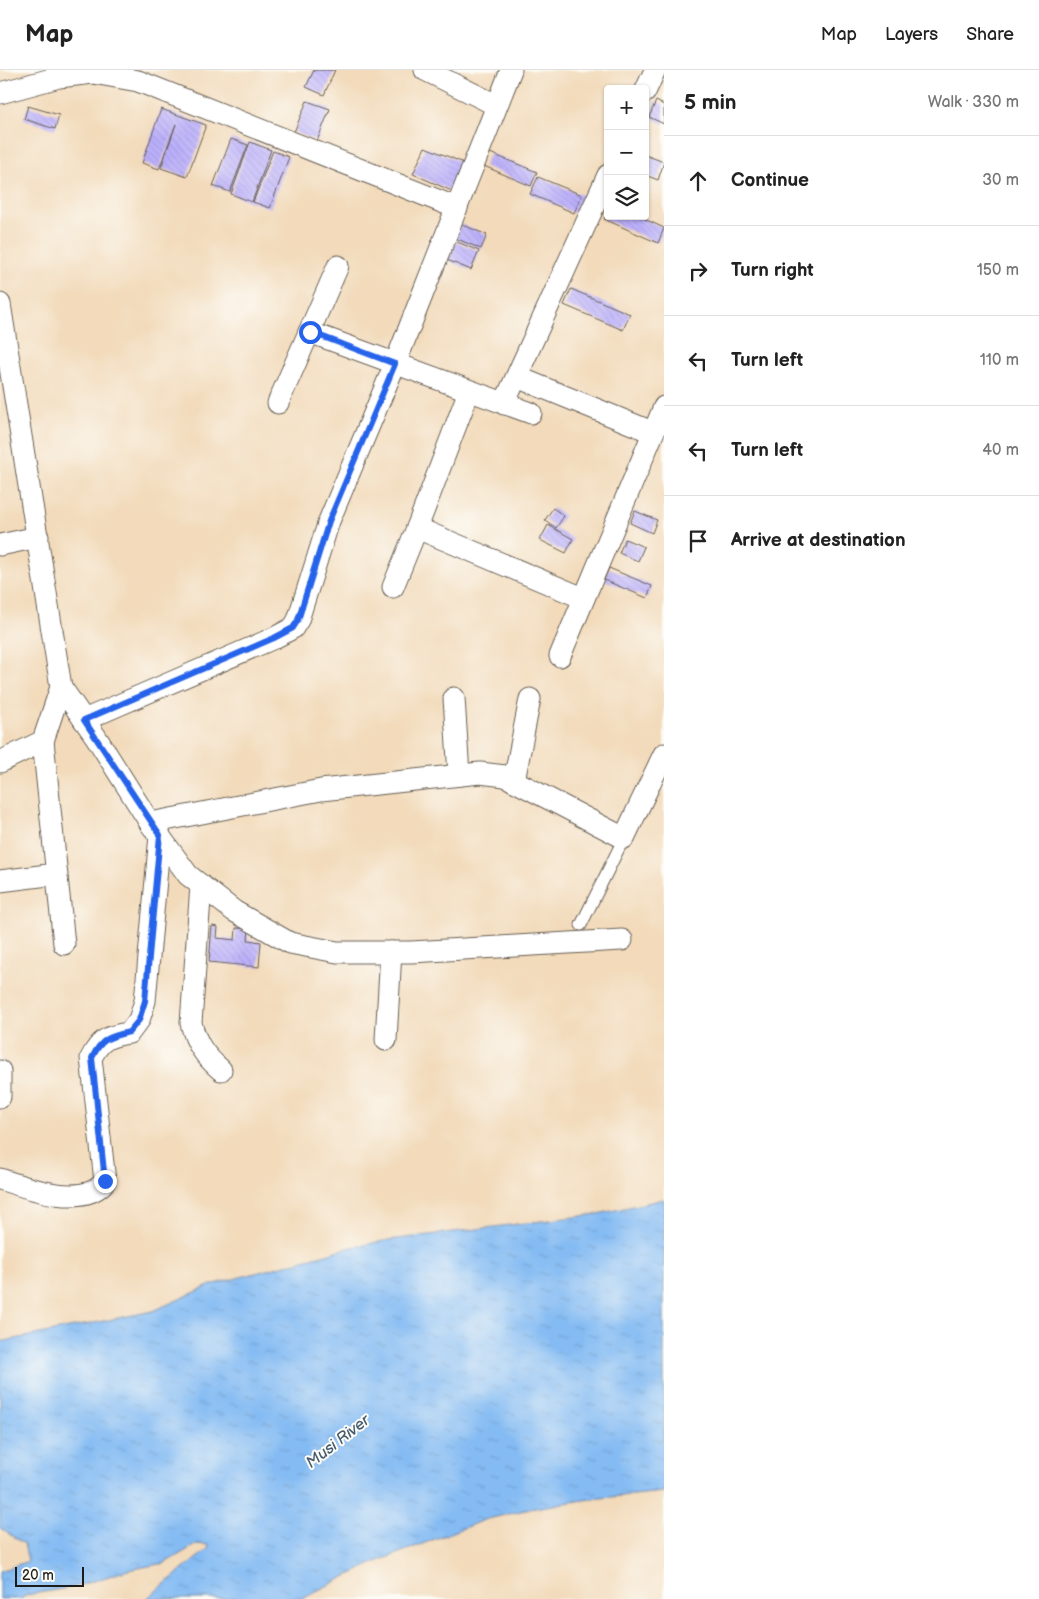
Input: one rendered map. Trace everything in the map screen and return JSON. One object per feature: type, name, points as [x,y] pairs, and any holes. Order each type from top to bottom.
[{"type":"street","points":[[425,70],[496,105]]},
{"type":"street","points":[[84,720],[293,628],[298,620],[329,521],[395,364],[511,70]]},
{"type":"street","points":[[648,85],[655,70]]},
{"type":"street","points":[[0,92],[59,77],[93,73],[138,81],[457,208]]},
{"type":"street","points":[[504,404],[604,184]]},
{"type":"street","points":[[278,403],[338,266]]},
{"type":"street","points":[[0,304],[7,393],[38,537],[61,687],[155,829],[188,875],[234,912],[290,943],[337,952],[391,952],[622,940]]},
{"type":"street","points":[[310,332],[531,413]]},
{"type":"street","points":[[517,377],[652,432]]},
{"type":"street","points":[[393,587],[469,391]]},
{"type":"street","points":[[560,656],[664,407]]},
{"type":"street","points":[[417,528],[583,598]]},
{"type":"street","points":[[0,545],[38,537]]},
{"type":"street","points":[[61,687],[43,741],[64,944]]},
{"type":"street","points":[[454,698],[459,775]]},
{"type":"street","points":[[514,781],[530,699]]},
{"type":"street","points":[[0,762],[43,741]]},
{"type":"street","points":[[155,829],[322,790],[480,773],[505,776],[624,838],[664,754]]},
{"type":"street","points":[[0,1179],[55,1194],[76,1195],[93,1192],[100,1188],[105,1181],[92,1058],[98,1045],[111,1036],[129,1032],[139,1020],[145,1001],[155,829]]},
{"type":"street","points":[[0,881],[56,874]]},
{"type":"street","points":[[201,885],[191,1024],[195,1040],[205,1055],[220,1070]]},
{"type":"street","points":[[386,1040],[391,952]]},
{"type":"street","points":[[0,1071],[0,1097]]},
{"type":"lane","points":[[581,925],[624,838]]},
{"type":"water","name":"Musi River","points":[[664,1199],[664,1492],[590,1499],[529,1509],[484,1520],[376,1562],[300,1599],[146,1599],[208,1549],[209,1545],[197,1544],[165,1563],[128,1570],[74,1587],[27,1595],[21,1599],[0,1599],[0,1571],[28,1561],[24,1544],[0,1528],[0,1342],[153,1311],[211,1285],[352,1247],[389,1240],[598,1214]]},
{"type":"building","points":[[314,70],[335,70],[324,95],[306,87]]},
{"type":"building","points":[[307,101],[330,109],[317,141],[294,132]]},
{"type":"building","points":[[656,101],[664,105],[664,124],[649,117]]},
{"type":"building","points":[[28,106],[59,115],[55,129],[24,119]]},
{"type":"building","points":[[161,109],[206,125],[187,177],[161,168],[176,124],[159,169],[142,163]]},
{"type":"building","points":[[231,139],[248,145],[230,192],[213,186]]},
{"type":"building","points":[[250,142],[271,150],[252,202],[231,194]]},
{"type":"building","points":[[425,147],[464,163],[452,191],[413,174]]},
{"type":"building","points":[[273,151],[289,157],[270,208],[253,202]]},
{"type":"building","points":[[490,153],[537,172],[531,186],[484,166]]},
{"type":"building","points":[[649,156],[664,162],[658,180],[649,177]]},
{"type":"building","points":[[538,177],[582,195],[574,213],[530,194]]},
{"type":"building","points":[[606,220],[647,220],[664,228],[658,243]]},
{"type":"building","points":[[461,224],[487,235],[481,249],[455,238]]},
{"type":"building","points":[[455,241],[479,251],[471,270],[447,260]]},
{"type":"building","points":[[571,289],[630,314],[623,330],[564,305]]},
{"type":"building","points":[[553,508],[564,516],[556,528],[545,520]]},
{"type":"building","points":[[635,511],[657,520],[652,533],[630,523]]},
{"type":"building","points":[[548,525],[573,539],[566,553],[540,540]]},
{"type":"building","points":[[625,539],[644,547],[638,561],[619,553]]},
{"type":"building","points":[[609,568],[652,586],[647,598],[604,580]]},
{"type":"building","points":[[212,926],[218,927],[217,938],[235,940],[236,928],[249,929],[248,940],[261,942],[259,967],[209,962]]},
{"type":"route","points":[[105,1181],[92,1058],[98,1045],[111,1036],[129,1032],[139,1020],[145,1001],[160,835],[150,823],[84,720],[274,638],[293,628],[298,620],[329,521],[395,364],[310,332]]}]
